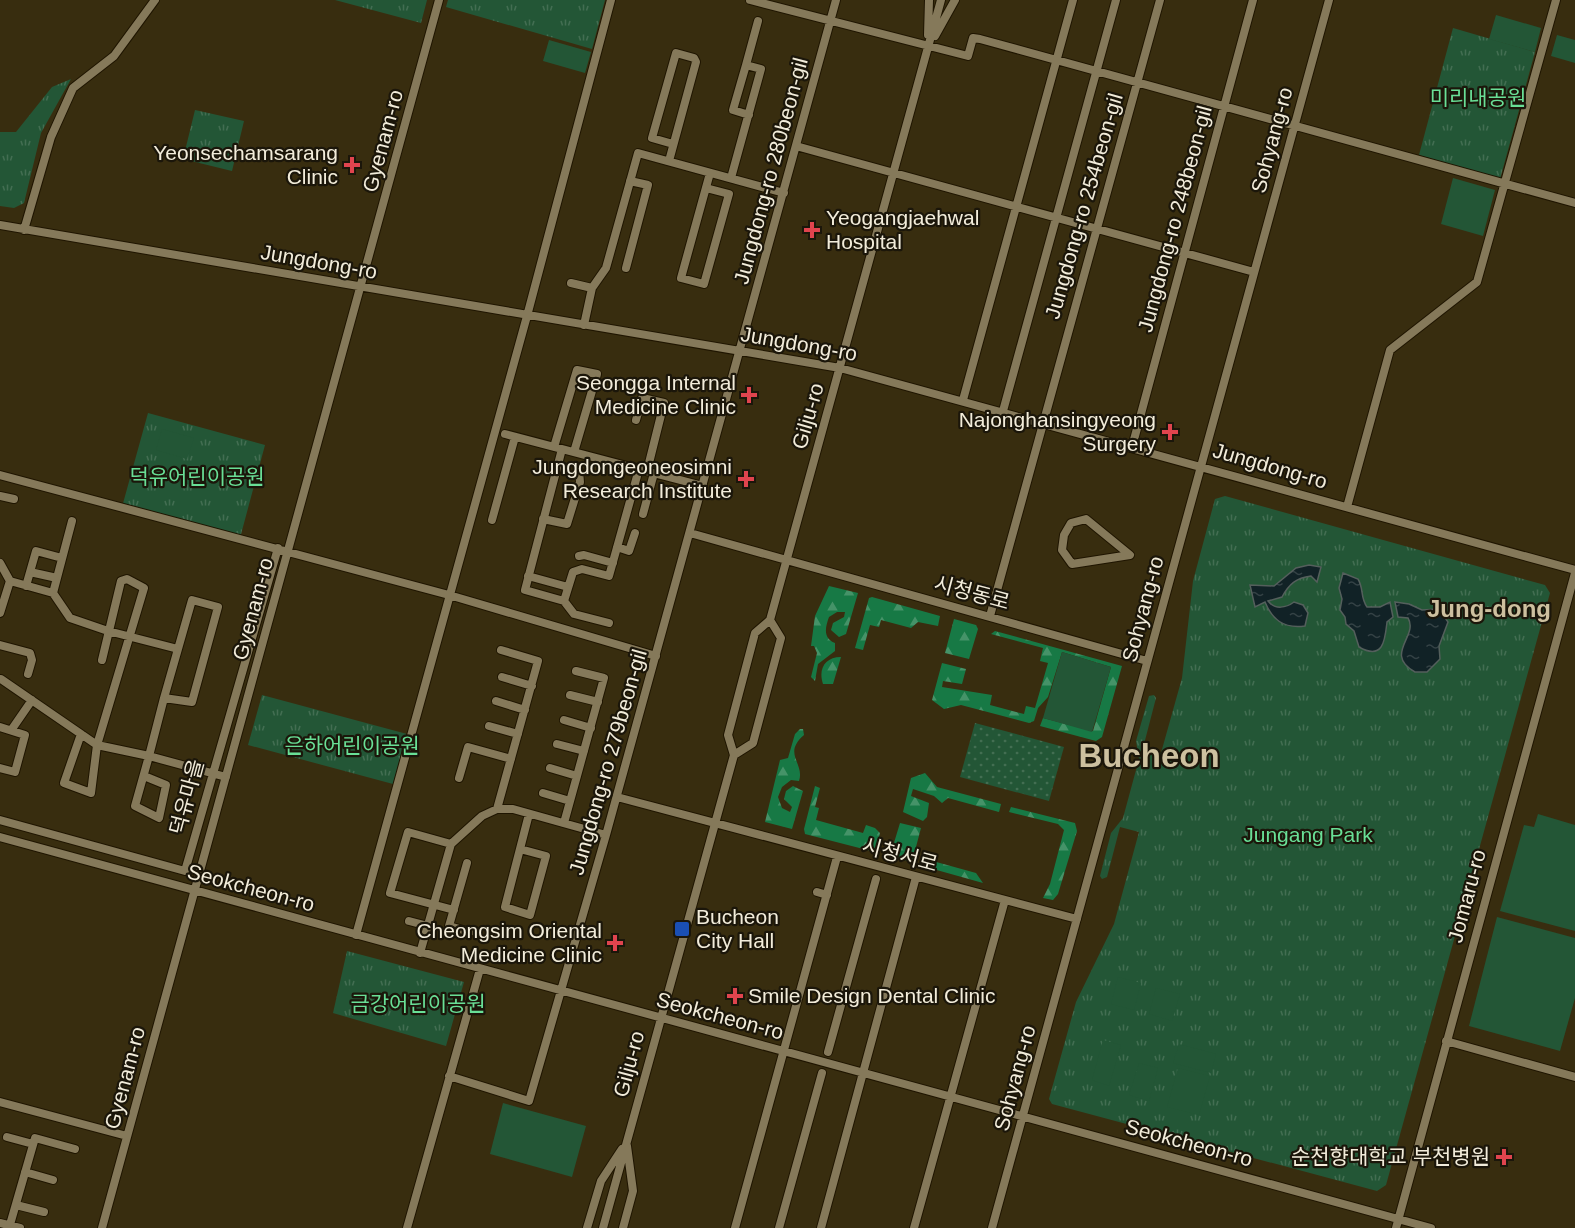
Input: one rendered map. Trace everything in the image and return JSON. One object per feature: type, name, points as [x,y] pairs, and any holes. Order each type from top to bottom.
[{"type":"street","points":[[24,230],[51,137],[73,88],[114,56],[154,0]]},
{"type":"street","name":"Gyenam-ro","points":[[102,1228],[439,0]]},
{"type":"street","points":[[356,935],[527,316],[611,0]]},
{"type":"street","points":[[750,0],[968,56],[973,38],[1057,59],[1575,202]]},
{"type":"street","name":"Jungdong-ro 280beon-gil","points":[[741,352],[836,0]]},
{"type":"street","name":"Gilju-ro","points":[[928,47],[929,0]]},
{"type":"street","name":"Gilju-ro","points":[[603,1228],[734,755],[728,735],[755,633],[770,620],[941,0]]},
{"type":"street","name":"Gilju-ro","points":[[928,47],[955,0]]},
{"type":"street","points":[[963,400],[1073,0]]},
{"type":"street","points":[[1003,411],[1116,0]]},
{"type":"street","name":"Jungdong-ro 254beon-gil","points":[[990,616],[1160,0]]},
{"type":"street","name":"Jungdong-ro 248beon-gil","points":[[1132,447],[1253,0]]},
{"type":"street","name":"Sohyang-ro","points":[[992,1228],[1329,0]]},
{"type":"street","points":[[1347,507],[1390,350],[1477,282],[1556,0]]},
{"type":"street","points":[[749,115],[733,110],[758,21]]},
{"type":"street","points":[[669,161],[696,62],[694,58],[676,53],[652,138],[673,144]]},
{"type":"street","points":[[731,178],[761,69],[746,65]]},
{"type":"street","points":[[796,147],[1254,272]]},
{"type":"street","points":[[584,325],[592,288],[606,268],[638,153],[784,193]]},
{"type":"street","points":[[706,188],[729,194],[704,284],[681,278],[710,173]]},
{"type":"street","points":[[626,268],[648,185],[630,181]]},
{"type":"street","name":"Jungdong-ro","points":[[0,225],[840,368],[1003,411],[1575,571]]},
{"type":"street","points":[[571,284],[592,288]]},
{"type":"street","name":"Jungdong-ro 279beon-gil","points":[[449,1076],[529,1101],[617,797],[741,352]]},
{"type":"street","points":[[574,452],[597,374],[577,370],[525,590],[564,601],[574,614],[609,623]]},
{"type":"street","points":[[564,601],[573,572],[582,569],[609,576],[617,547],[646,471],[664,403],[642,398],[636,420]]},
{"type":"street","points":[[505,434],[703,486]]},
{"type":"street","points":[[492,520],[515,437]]},
{"type":"street","points":[[543,519],[567,524],[580,482],[579,471]]},
{"type":"street","points":[[642,514],[646,471]]},
{"type":"street","points":[[0,475],[449,594],[656,656]]},
{"type":"street","points":[[0,496],[14,499]]},
{"type":"street","points":[[1086,519],[1130,555],[1072,564],[1062,550],[1064,535],[1071,524],[1086,519]]},
{"type":"street","points":[[53,593],[72,521]]},
{"type":"street","points":[[617,547],[629,550],[635,532]]},
{"type":"street","name":"시청동로","points":[[690,533],[1148,662]]},
{"type":"street","name":"덕유마을","points":[[0,820],[185,871],[278,548]]},
{"type":"street","points":[[27,586],[36,551],[62,558]]},
{"type":"street","points":[[579,556],[584,555],[613,563]]},
{"type":"street","points":[[0,563],[10,581],[53,593],[70,618],[108,631],[178,649]]},
{"type":"street","name":"Jomaru-ro","points":[[1397,1223],[1575,571]]},
{"type":"street","points":[[30,572],[57,578]]},
{"type":"street","points":[[528,576],[568,587]]},
{"type":"street","points":[[81,734],[64,783],[91,793],[97,745],[128,635],[144,588],[127,579],[121,581],[102,660]]},
{"type":"street","points":[[0,614],[2,601],[10,581]]},
{"type":"street","points":[[144,776],[166,785],[159,818],[135,806],[164,698],[192,600],[218,607],[192,702],[164,698]]},
{"type":"street","points":[[734,755],[753,742],[781,638],[770,620]]},
{"type":"street","points":[[0,645],[30,653],[32,660],[28,674]]},
{"type":"street","points":[[497,809],[538,661],[501,650]]},
{"type":"street","points":[[564,823],[604,678],[576,671]]},
{"type":"street","points":[[502,677],[532,686]]},
{"type":"street","points":[[0,679],[97,745],[149,756],[226,777]]},
{"type":"street","points":[[570,695],[598,702]]},
{"type":"street","points":[[12,729],[32,700]]},
{"type":"street","points":[[496,701],[525,710]]},
{"type":"street","points":[[564,720],[591,728]]},
{"type":"street","points":[[489,726],[518,734]]},
{"type":"street","points":[[0,727],[25,735],[15,772],[0,768]]},
{"type":"street","points":[[557,744],[584,752]]},
{"type":"street","points":[[459,778],[468,747],[511,759]]},
{"type":"street","points":[[550,768],[577,776]]},
{"type":"street","points":[[543,793],[570,801]]},
{"type":"street","name":"시청서로","points":[[617,797],[1077,919]]},
{"type":"street","points":[[420,953],[451,844],[482,816],[497,809],[513,809],[606,835]]},
{"type":"street","points":[[520,849],[546,856],[530,915],[505,907],[529,814]]},
{"type":"street","points":[[451,844],[408,832],[390,893],[454,910]]},
{"type":"street","name":"Seokcheon-ro","points":[[0,837],[660,1019],[951,1096],[1397,1223],[1431,1228]]},
{"type":"street","points":[[735,1228],[837,857]]},
{"type":"street","points":[[467,863],[450,926],[470,932]]},
{"type":"street","points":[[821,1228],[916,878]]},
{"type":"street","points":[[828,1052],[876,879]]},
{"type":"street","points":[[817,892],[827,895]]},
{"type":"street","points":[[914,1228],[1005,900]]},
{"type":"street","points":[[409,921],[428,926]]},
{"type":"street","points":[[407,1228],[480,969]]},
{"type":"street","points":[[1446,1041],[1575,1077]]},
{"type":"street","points":[[779,1228],[822,1073]]},
{"type":"street","points":[[0,1102],[127,1136]]},
{"type":"street","points":[[7,1137],[33,1144]]},
{"type":"street","points":[[9,1227],[35,1138],[75,1149]]},
{"type":"street","name":"Gilju-ro","points":[[588,1228],[601,1181],[627,1141]]},
{"type":"street","name":"Gilju-ro","points":[[623,1228],[633,1191],[627,1141]]},
{"type":"street","points":[[25,1172],[53,1180]]},
{"type":"street","points":[[16,1204],[44,1212]]},
{"type":"street","points":[[0,1223],[20,1228]]},
{"type":"green space","points":[[335,0],[427,0],[421,23]]},
{"type":"green space","points":[[448,0],[605,0],[592,49],[446,7]]},
{"type":"green space","points":[[1496,15],[1541,28],[1535,52],[1489,39]]},
{"type":"green space","name":"미리내공원","points":[[1453,28],[1535,52],[1500,179],[1419,155]]},
{"type":"green space","points":[[1557,35],[1575,40],[1575,63],[1551,56]]},
{"type":"green space","points":[[549,40],[591,52],[585,73],[543,61]]},
{"type":"green space","points":[[71,79],[41,133],[24,203],[14,208],[0,206],[0,132],[16,132],[52,87]]},
{"type":"green space","points":[[195,110],[244,121],[232,171],[183,159]]},
{"type":"green space","points":[[1453,178],[1495,190],[1483,236],[1441,224]]},
{"type":"green space","name":"덕유어린이공원","points":[[148,413],[265,445],[240,538],[122,507]]},
{"type":"green space","points":[[162,429],[194,438],[187,459],[156,450]]},
{"type":"green space","name":"Jungang Park","points":[[1225,496],[1545,585],[1550,593],[1386,1185],[1377,1191],[1052,1104],[1049,1099],[1076,1002],[1114,924],[1139,832],[1120,827],[1107,877],[1102,879],[1100,876],[1111,833],[1123,818],[1139,759],[1136,741],[1149,696],[1154,695],[1156,698],[1143,748],[1161,753],[1182,678],[1193,581],[1215,499]]},
{"type":"green space","points":[[829,586],[858,593],[846,634],[839,637],[831,630],[833,623],[844,617],[845,612],[837,612],[829,617],[826,632],[828,638],[835,643],[835,651],[818,664],[815,681],[811,677],[817,653],[814,646],[811,646],[815,616]]},
{"type":"green space","points":[[869,598],[940,616],[938,626],[918,622],[911,628],[881,620],[879,627],[870,625],[863,650],[855,648]]},
{"type":"green space","points":[[954,619],[976,625],[978,629],[969,659],[945,653]]},
{"type":"green space","points":[[995,631],[1122,666],[1102,737],[1096,741],[1040,726],[1043,718],[1093,731],[1111,667],[1062,652],[1048,697],[1038,708],[1034,721],[1029,723],[961,705],[944,709],[932,700],[942,663],[966,669],[962,684],[943,681],[942,687],[992,695],[990,705],[1024,714],[1026,706],[1035,708],[1048,663],[1040,661],[1043,648],[991,634]]},
{"type":"green space","points":[[1062,652],[1111,667],[1092,732],[1043,718]]},
{"type":"green space","points":[[841,657],[833,684],[823,684],[821,673],[824,665],[831,659]]},
{"type":"green space","name":"은하어린이공원","points":[[262,695],[407,734],[393,784],[248,745]]},
{"type":"green space","points":[[975,723],[1064,747],[1049,801],[960,777]]},
{"type":"green space","points":[[803,729],[804,735],[798,742],[794,753],[799,769],[799,781],[791,780],[782,787],[778,797],[782,808],[790,812],[792,807],[784,799],[786,791],[793,786],[803,791],[792,829],[765,822],[780,760],[788,758],[795,734]]},
{"type":"green space","points":[[925,773],[937,787],[1001,804],[999,812],[948,798],[942,803],[934,796],[913,789],[911,796],[929,803],[927,817],[923,821],[903,812],[911,778]]},
{"type":"green space","points":[[815,786],[820,788],[815,807],[819,808],[816,820],[863,833],[866,825],[875,828],[880,833],[875,852],[805,834],[804,829]]},
{"type":"green space","points":[[1011,807],[1075,823],[1077,831],[1058,894],[1053,900],[1043,898],[1050,884],[1064,830],[1058,824],[1009,812]]},
{"type":"green space","points":[[1538,814],[1575,825],[1575,931],[1500,911],[1524,825],[1534,827]]},
{"type":"green space","points":[[900,823],[921,828],[912,862],[890,856]]},
{"type":"green space","points":[[929,860],[976,873],[983,883],[926,867]]},
{"type":"green space","points":[[1497,917],[1575,938],[1575,998],[1560,1051],[1469,1026]]},
{"type":"green space","name":"금강어린이공원","points":[[347,951],[464,982],[446,1046],[333,1013]]},
{"type":"green space","points":[[1118,977],[1141,983],[1134,1010],[1111,1004]]},
{"type":"green space","points":[[1156,988],[1180,994],[1172,1021],[1149,1014]]},
{"type":"green space","points":[[1103,1040],[1121,1045],[1109,1086],[1092,1080]]},
{"type":"green space","points":[[1179,1044],[1216,1054],[1211,1073],[1173,1063]]},
{"type":"green space","points":[[1139,1063],[1158,1068],[1149,1101],[1129,1095]]},
{"type":"green space","points":[[1178,1068],[1210,1076],[1199,1115],[1167,1107]]},
{"type":"green space","points":[[503,1103],[586,1126],[572,1177],[490,1154]]},
{"type":"water","points":[[1309,565],[1321,567],[1317,582],[1311,576],[1301,578],[1290,585],[1282,597],[1268,601],[1277,607],[1288,606],[1294,602],[1303,605],[1308,613],[1305,626],[1290,626],[1279,622],[1265,602],[1255,607],[1250,585],[1274,586],[1296,568]]},
{"type":"water","points":[[1343,573],[1358,579],[1367,607],[1380,607],[1390,602],[1393,617],[1387,622],[1384,641],[1378,650],[1367,651],[1359,647],[1354,631],[1346,624],[1345,617],[1340,610],[1342,599],[1339,588]]},
{"type":"water","points":[[1395,602],[1409,604],[1422,610],[1439,609],[1448,622],[1439,646],[1440,659],[1427,672],[1415,672],[1406,665],[1402,658],[1410,625],[1408,618],[1398,617]]},
{"type":"place","name":"Yeonsechamsarang Clinic","points":[[352,165]]},
{"type":"place","name":"Yeogangjaehwal Hospital","points":[[812,230]]},
{"type":"place","name":"Seongga Internal Medicine Clinic","points":[[749,395]]},
{"type":"place","name":"Najonghansingyeong Surgery","points":[[1170,432]]},
{"type":"place","name":"Jungdongeoneosimni Research Institute","points":[[746,479]]},
{"type":"place","name":"Bucheon City Hall","points":[[682,929]]},
{"type":"place","name":"Cheongsim Oriental Medicine Clinic","points":[[615,943]]},
{"type":"place","name":"Smile Design Dental Clinic","points":[[735,996]]},
{"type":"place","name":"순천향대학교 부천병원","points":[[1504,1157]]},
{"type":"district","name":"Jung-dong","points":[[1489,609]]},
{"type":"district","name":"Bucheon","points":[[1149,755]]}]
